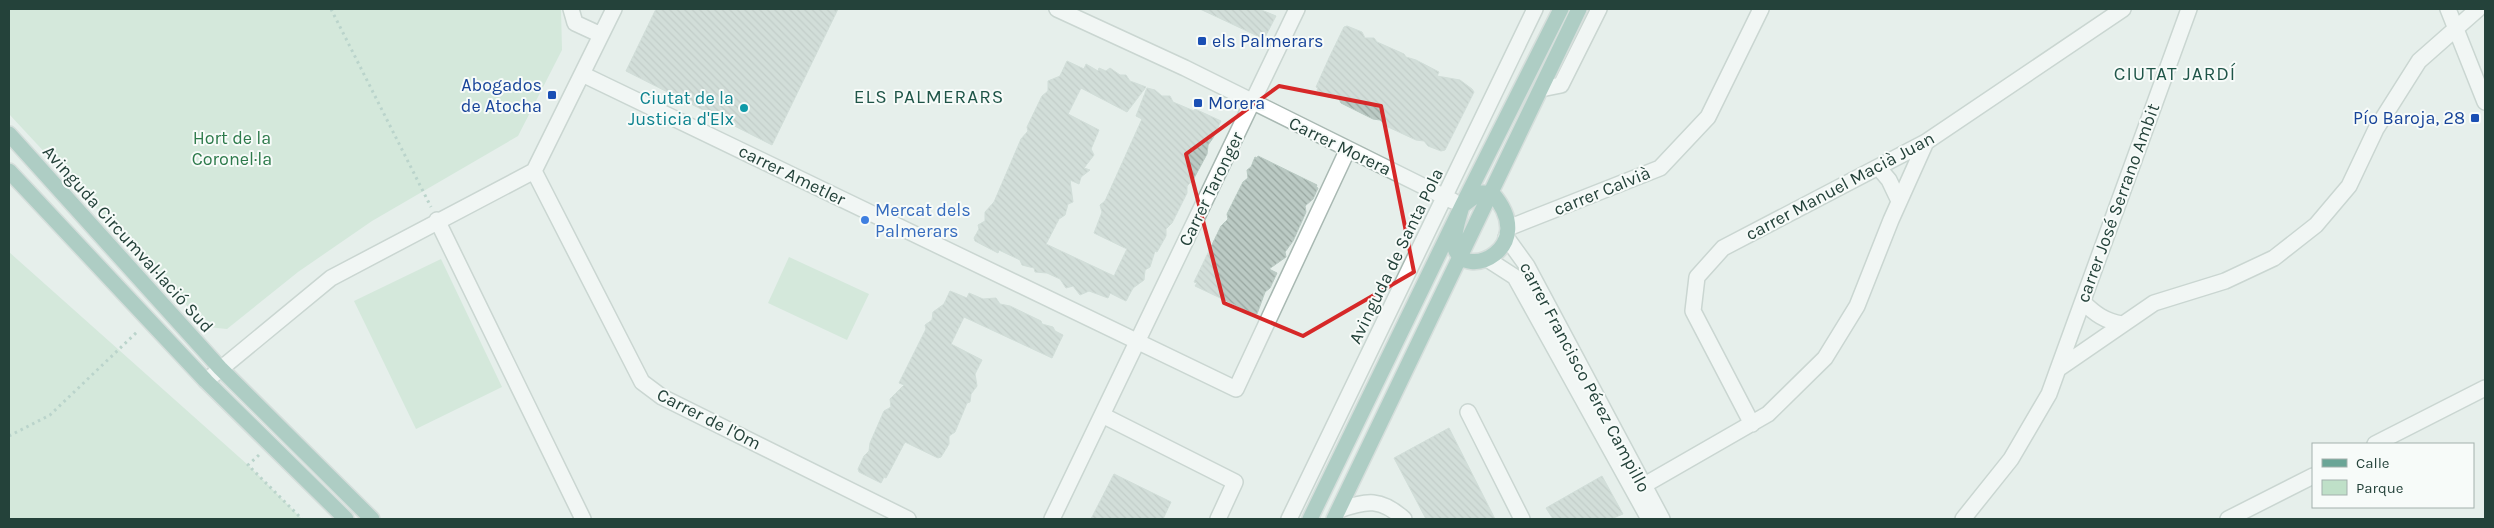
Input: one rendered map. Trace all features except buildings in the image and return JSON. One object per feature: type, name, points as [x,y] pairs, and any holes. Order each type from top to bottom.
[{"type":"main road","name":"Avinguda de Santa Pola","points":[[1310,519],[1462,206],[1561,9]]},
{"type":"main road","points":[[1337,515],[1579,9]]},
{"type":"main road","name":"Avinguda Circumval·lació Sud","points":[[9,134],[220,368],[372,519]]},
{"type":"main road","points":[[9,171],[206,381],[346,519]]},
{"type":"main road","points":[[9,187],[45,210]]},
{"type":"main road","points":[[1461,258],[1473,262],[1487,259],[1497,253],[1507,233],[1508,217],[1504,207],[1492,193],[1479,193],[1462,206]]},
{"type":"main road","name":"Avinguda de Santa Pola","points":[[1461,258],[1456,250],[1455,242],[1462,206]]},
{"type":"street","points":[[571,9],[575,23],[601,35]]},
{"type":"street","points":[[206,381],[332,278],[437,220],[534,170],[614,9]]},
{"type":"street","name":"Carrer Morera","points":[[1057,9],[1077,13],[1252,103],[1462,206]]},
{"type":"street","name":"Carrer Taronger","points":[[1052,519],[1297,9]]},
{"type":"street","name":"Avinguda de Santa Pola","points":[[1289,519],[1446,198],[1534,9]]},
{"type":"street","points":[[1541,89],[1561,85],[1599,9]]},
{"type":"street","name":"carrer Calvià","points":[[1507,233],[1660,168],[1708,117],[1761,9]]},
{"type":"street","name":"carrer Manuel Macià Juan","points":[[1752,424],[1693,311],[1697,277],[1723,248],[1926,142],[2123,9]]},
{"type":"street","name":"carrer José Serrano Ambit","points":[[1963,519],[2011,459],[2049,394],[2189,9]]},
{"type":"street","points":[[2448,9],[2485,102]]},
{"type":"street","points":[[2058,369],[2154,302],[2225,281],[2274,258],[2316,225],[2349,186],[2376,129],[2419,61],[2478,9]]},
{"type":"street","name":"carrer Ametler","points":[[582,74],[1137,341]]},
{"type":"street","points":[[1639,488],[1768,414],[1825,358],[1857,306],[1899,201],[1926,142]]},
{"type":"street","points":[[1137,341],[1236,388],[1348,149]]},
{"type":"street","points":[[1878,167],[1889,180],[1899,201]]},
{"type":"street","name":"Carrer de l'Om","points":[[534,170],[642,382],[662,397],[908,519]]},
{"type":"street","points":[[437,220],[583,519]]},
{"type":"street","name":"carrer Francisco Pérez Campillo","points":[[1507,233],[1527,266],[1639,488],[1649,519]]},
{"type":"street","name":"carrer Francisco Pérez Campillo","points":[[1487,259],[1516,277],[1639,488],[1662,519]]},
{"type":"street","points":[[2083,302],[2096,315],[2109,322],[2122,324]]},
{"type":"street","points":[[2376,443],[2485,388]]},
{"type":"street","points":[[1468,412],[1522,519]]},
{"type":"street","points":[[1102,416],[1236,482],[1218,519]]},
{"type":"street","points":[[2228,519],[2312,477]]},
{"type":"street","points":[[1337,515],[1374,502],[1392,508],[1404,519]]},
{"type":"path","points":[[332,9],[437,220]]},
{"type":"path","points":[[9,436],[50,415],[149,321]]},
{"type":"path","points":[[270,444],[248,465],[302,519]]},
{"type":"highlighted area","points":[[1279,86],[1381,106],[1414,272],[1303,336],[1224,303],[1186,154]]},
{"type":"green space","name":"Hort de la Coronel·la","points":[[9,9],[561,9],[562,50],[518,136],[372,221],[298,272],[227,329],[207,327],[9,114]]},
{"type":"green space","points":[[9,252],[248,465],[302,519],[9,519]]},
{"type":"green space","points":[[789,257],[869,294],[847,340],[768,303]]},
{"type":"green space","points":[[441,259],[502,387],[416,429],[354,301]]},
{"type":"place","name":"els Palmerars","points":[[1202,41]]},
{"type":"place","name":"Abogados de Atocha","points":[[552,95]]},
{"type":"place","name":"Morera","points":[[1198,103]]},
{"type":"place","name":"Ciutat de la Justicia d'Elx","points":[[744,108]]},
{"type":"place","name":"Pío Baroja, 28","points":[[2475,118]]},
{"type":"place","name":"Mercat dels Palmerars","points":[[865,220]]},
{"type":"district","name":"CIUTAT JARDÍ","points":[[2175,73]]},
{"type":"district","name":"ELS PALMERARS","points":[[929,96]]}]
